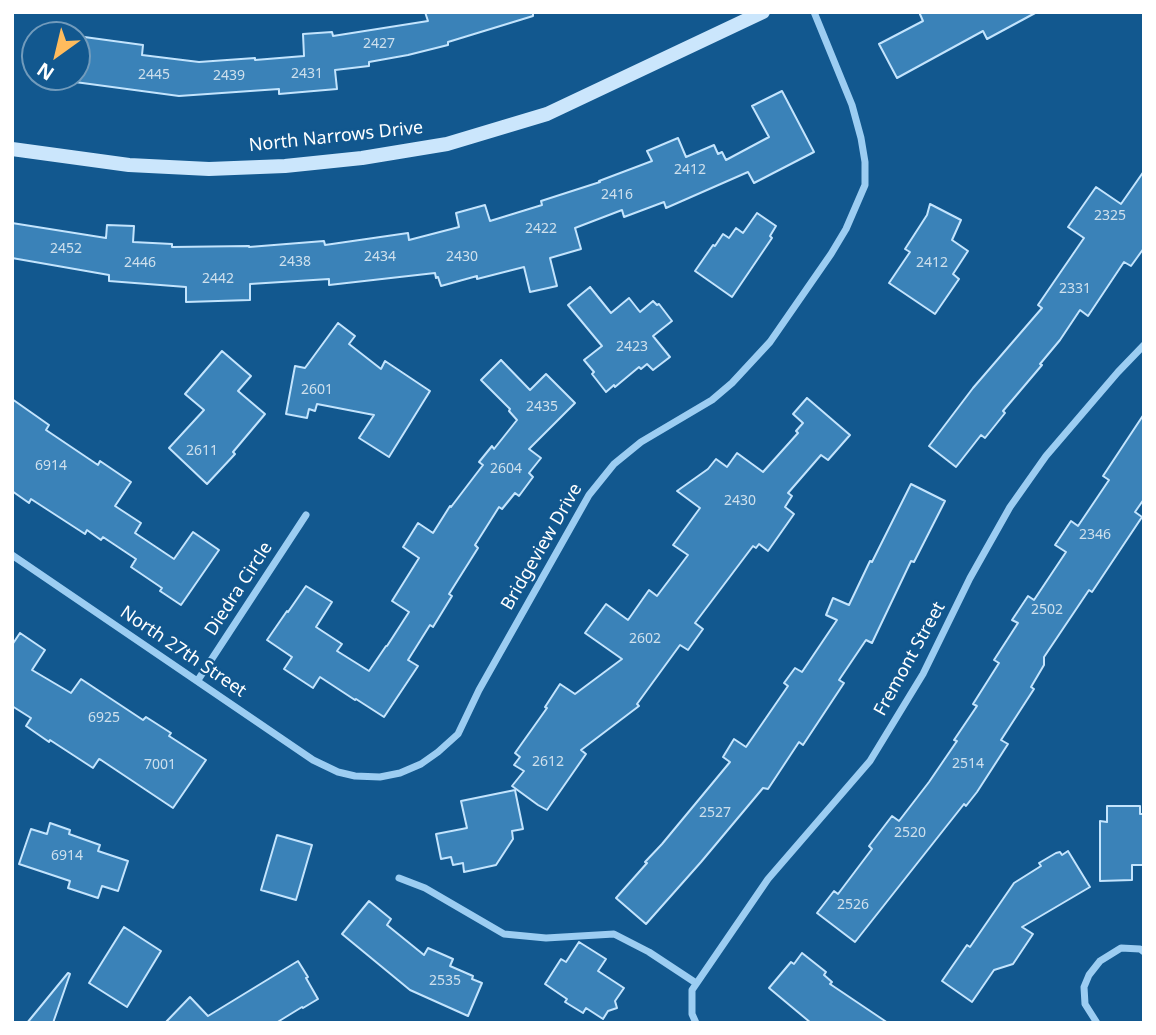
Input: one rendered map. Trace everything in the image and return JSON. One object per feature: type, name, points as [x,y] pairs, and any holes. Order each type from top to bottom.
[{"type":"main road","name":"North Narrows Drive","points":[[12,149],[129,165],[209,169],[285,166],[362,158],[446,144],[547,114],[764,12]]},
{"type":"street","name":"Bridgeview Drive","points":[[338,772],[380,777],[400,773],[421,764],[458,734],[478,690],[589,495],[614,464],[641,442],[712,400],[732,383],[770,342],[831,254],[861,196],[865,185],[865,162],[862,138],[852,105],[814,12]]},
{"type":"street","name":"Fremont Street","points":[[696,1023],[692,1014],[692,990],[768,878],[870,761],[923,674],[970,578],[1017,497],[1046,456],[1144,345]]},
{"type":"street","name":"Diedra Circle","points":[[198,680],[306,516]]},
{"type":"street","name":"North 27th Street","points":[[12,555],[313,760],[338,772]]},
{"type":"street","points":[[398,878],[425,888],[505,934],[546,938],[614,934],[649,952],[696,984]]},
{"type":"street","points":[[1097,1023],[1085,1004],[1084,987],[1089,975],[1100,961],[1121,948],[1140,949],[1144,952]]},
{"type":"building","points":[[425,12],[533,12],[533,16],[448,42],[448,45],[369,62],[369,66],[335,70],[337,89],[279,94],[279,89],[179,96],[91,84],[91,38],[143,45],[142,55],[199,62],[255,60],[304,56],[303,34],[332,32],[333,36],[428,21]]},
{"type":"building","points":[[919,12],[1037,12],[987,39],[983,31],[897,78],[879,44],[923,21]]},
{"type":"building","points":[[782,91],[814,152],[754,183],[748,172],[666,208],[664,202],[624,217],[622,210],[575,228],[581,249],[550,258],[557,286],[530,292],[524,267],[441,286],[435,273],[329,285],[329,279],[250,284],[250,300],[186,302],[186,287],[109,281],[109,275],[12,258],[12,223],[106,238],[107,225],[134,226],[133,242],[172,244],[172,247],[249,247],[324,241],[325,245],[408,233],[409,240],[459,227],[456,213],[485,205],[490,221],[542,205],[541,201],[600,182],[652,161],[647,151],[678,138],[686,157],[714,145],[718,154],[722,152],[726,160],[769,137],[752,106]]},
{"type":"building","points":[[1144,171],[1144,248],[1131,266],[1124,262],[1088,316],[1080,310],[1040,364],[1042,365],[1003,411],[1005,413],[985,438],[981,435],[956,467],[929,446],[973,388],[1042,308],[1038,305],[1084,238],[1068,227],[1096,187],[1121,204]]},
{"type":"building","points":[[930,204],[961,220],[952,240],[968,251],[953,274],[959,279],[935,314],[889,283],[910,252],[905,249],[927,215]]},
{"type":"building","points":[[757,213],[776,226],[770,236],[772,238],[732,297],[695,271],[723,234],[729,238],[736,228],[743,233]]},
{"type":"building","points":[[590,287],[611,313],[629,298],[640,312],[653,301],[659,304],[672,321],[653,336],[670,357],[653,370],[647,364],[641,369],[639,367],[606,392],[584,360],[602,346],[568,305]]},
{"type":"building","points":[[338,323],[355,336],[349,344],[381,369],[385,361],[430,391],[389,457],[359,438],[374,415],[317,404],[315,411],[309,409],[307,418],[286,414],[295,366],[305,368]]},
{"type":"building","points":[[222,351],[251,376],[238,391],[265,414],[233,452],[235,454],[207,484],[169,448],[204,410],[185,394]]},
{"type":"building","points":[[501,360],[530,390],[546,374],[575,403],[529,449],[541,458],[529,473],[533,477],[519,496],[515,493],[502,509],[499,507],[475,545],[478,548],[449,594],[452,596],[408,660],[418,666],[384,717],[320,677],[313,688],[284,669],[292,657],[267,640],[306,586],[332,602],[316,627],[342,644],[337,651],[369,671],[409,612],[392,601],[419,558],[403,547],[418,523],[433,533],[450,506],[483,465],[479,462],[492,446],[494,449],[517,420],[510,409],[481,380]]},
{"type":"building","points":[[807,398],[850,435],[828,460],[821,455],[788,493],[792,496],[785,507],[794,514],[768,551],[759,544],[756,548],[753,546],[695,623],[703,629],[688,650],[680,645],[637,704],[639,706],[581,750],[586,754],[547,810],[538,805],[512,786],[524,771],[514,765],[520,757],[515,753],[547,708],[545,707],[560,684],[575,694],[622,659],[585,633],[606,604],[628,620],[649,590],[657,596],[688,555],[673,545],[700,508],[677,491],[708,469],[716,459],[727,467],[737,453],[763,472],[798,433],[796,431],[803,423],[793,414]]},
{"type":"building","points":[[12,399],[49,425],[46,430],[98,465],[100,461],[131,482],[115,506],[141,523],[135,533],[174,559],[193,532],[219,550],[181,605],[131,567],[136,559],[103,537],[101,540],[87,530],[85,534],[31,499],[29,503],[12,491]]},
{"type":"building","points":[[1144,414],[1144,499],[1135,512],[1142,517],[1044,657],[1044,665],[1031,687],[1034,689],[1001,740],[1008,744],[977,792],[966,806],[964,804],[855,942],[817,913],[834,891],[838,894],[872,849],[869,846],[892,816],[899,821],[957,741],[954,740],[977,706],[973,704],[999,663],[994,660],[1018,623],[1012,620],[1028,596],[1034,600],[1066,552],[1055,545],[1071,521],[1078,526],[1109,480],[1103,476]]},
{"type":"building","points":[[911,484],[945,501],[914,562],[911,561],[872,643],[866,640],[839,680],[844,683],[803,745],[799,742],[768,789],[763,788],[646,924],[616,898],[730,762],[723,757],[734,739],[746,747],[788,686],[784,683],[795,668],[802,672],[837,620],[826,615],[833,598],[849,605]]},
{"type":"building","points":[[20,633],[45,650],[32,670],[71,693],[81,679],[143,720],[146,717],[171,733],[169,736],[206,760],[173,808],[101,760],[99,759],[93,768],[26,726],[31,718],[12,706],[12,645]]},
{"type":"building","points":[[515,790],[523,829],[512,831],[513,839],[496,865],[464,872],[463,863],[453,865],[451,857],[441,859],[436,834],[467,828],[461,801]]},
{"type":"building","points":[[1107,806],[1140,806],[1140,814],[1144,814],[1143,865],[1132,865],[1132,880],[1100,881],[1100,821],[1107,822]]},
{"type":"building","points":[[50,823],[70,830],[69,834],[100,845],[98,851],[128,861],[118,891],[102,886],[98,898],[68,888],[70,881],[19,864],[31,829],[47,834]]},
{"type":"building","points":[[277,835],[312,845],[296,900],[261,890]]},
{"type":"building","points":[[1068,851],[1090,887],[1022,927],[1033,934],[1013,964],[994,970],[972,1002],[942,981],[967,945],[970,947],[1014,883],[1041,866],[1039,863],[1056,853],[1060,852],[1062,855]]},
{"type":"building","points":[[369,901],[391,919],[387,925],[424,955],[428,948],[453,959],[450,966],[482,983],[468,1016],[410,990],[342,934]]},
{"type":"building","points":[[124,927],[161,951],[127,1007],[89,983]]},
{"type":"building","points":[[579,942],[606,959],[598,971],[624,988],[615,1001],[617,1008],[608,1011],[603,1019],[586,1008],[583,1013],[565,1002],[567,999],[545,984],[561,959],[566,962]]},
{"type":"building","points":[[802,953],[826,972],[824,975],[832,982],[830,984],[888,1023],[811,1023],[769,988]]},
{"type":"building","points":[[298,961],[318,999],[276,1023],[165,1023],[190,997],[208,1016]]},
{"type":"building","points":[[68,973],[70,974],[53,1023],[27,1023]]}]
